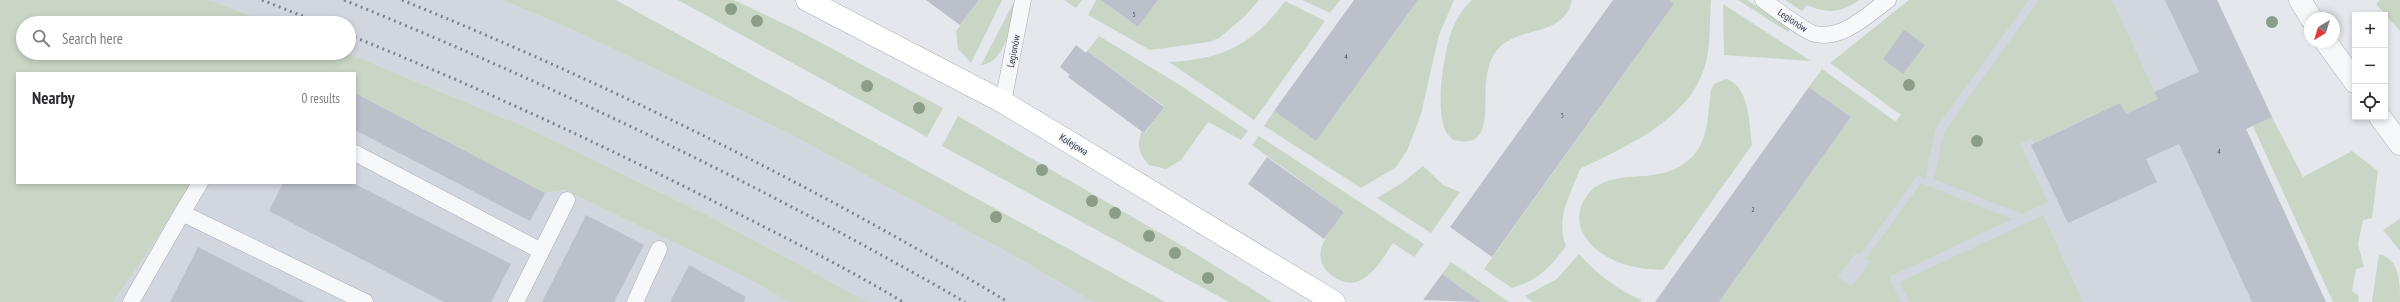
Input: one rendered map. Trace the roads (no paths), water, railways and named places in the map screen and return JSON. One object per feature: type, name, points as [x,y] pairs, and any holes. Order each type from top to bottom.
[{"type":"street","name":"Kolejowa","points":[[807,0],[1003,102],[1334,302]]},
{"type":"street","points":[[2300,0],[2307,12]]},
{"type":"street","points":[[2330,48],[2352,78]]},
{"type":"street","points":[[2382,120],[2400,144]]},
{"type":"lane","name":"Legionów","points":[[1003,102],[1023,0]]},
{"type":"lane","name":"Legionów","points":[[1763,0],[1814,34],[1834,33],[1851,28],[1888,0]]},
{"type":"lane","points":[[356,154],[541,251]]},
{"type":"lane","points":[[131,302],[199,184]]},
{"type":"lane","points":[[516,302],[567,200]]},
{"type":"lane","points":[[182,213],[365,302]]},
{"type":"lane","points":[[635,302],[659,249]]},
{"type":"railway","points":[[262,0],[302,16]]},
{"type":"railway","points":[[344,0],[424,33],[582,103],[660,140],[814,219],[965,302]]},
{"type":"railway","points":[[402,0],[558,67],[711,139],[861,218],[1008,302]]},
{"type":"railway","points":[[356,38],[491,95],[631,160],[814,252],[903,302]]}]
